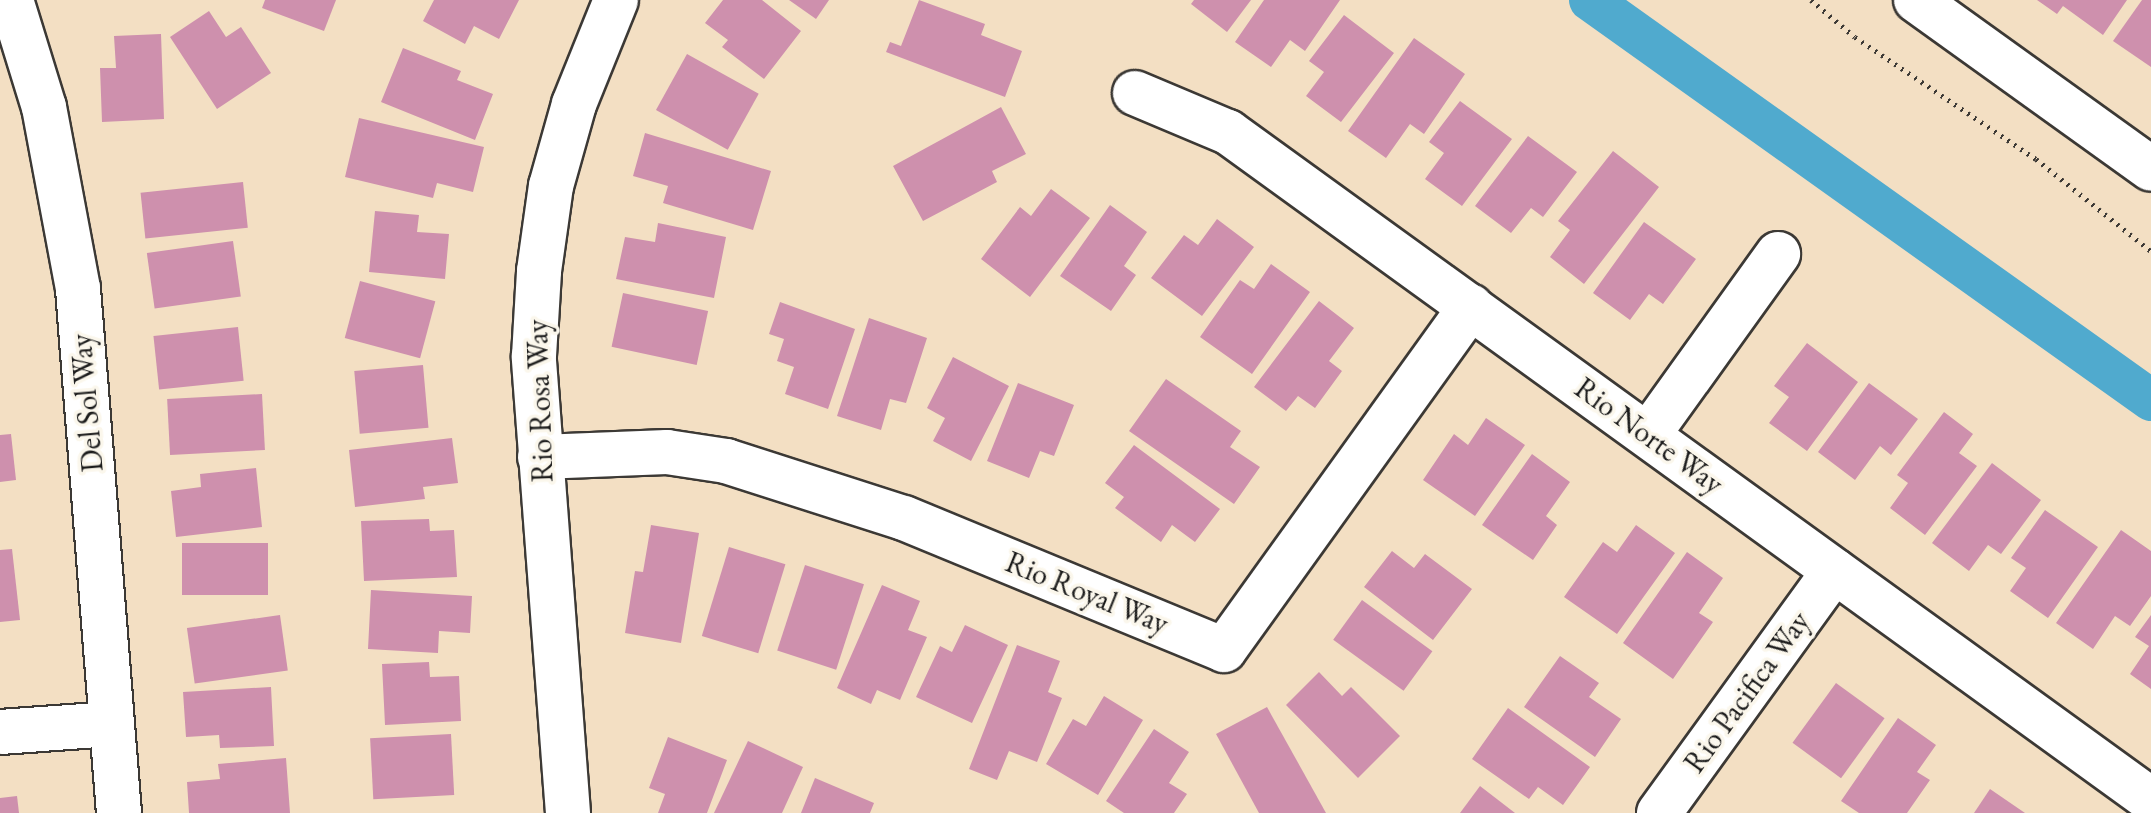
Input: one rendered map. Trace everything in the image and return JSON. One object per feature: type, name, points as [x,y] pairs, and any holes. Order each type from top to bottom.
[{"type":"street","name":"Del Sol Way","points":[[11,0],[44,107],[78,289],[119,813]]},
{"type":"street","name":"Rio Rosa Way","points":[[568,813],[534,356],[551,186],[574,104],[616,0]]},
{"type":"street","points":[[1916,0],[2151,169]]},
{"type":"street","name":"Rio Norte Way","points":[[1135,93],[1228,132],[2151,800]]},
{"type":"street","points":[[1648,435],[1778,254]]},
{"type":"street","name":"Rio Royal Way","points":[[540,457],[667,452],[740,465],[904,518],[1224,650],[1471,306]]},
{"type":"street","name":"Rio Pacifica Way","points":[[1659,813],[1834,571]]},
{"type":"street","points":[[0,732],[112,724]]},
{"type":"path","points":[[1811,0],[1855,37],[2036,159],[2151,251]]},
{"type":"building","points":[[265,0],[336,0],[324,31],[262,8]]},
{"type":"building","points":[[434,0],[519,0],[499,39],[474,26],[465,44],[423,21]]},
{"type":"building","points":[[723,0],[762,0],[801,31],[764,79],[722,47],[728,40],[705,23]]},
{"type":"building","points":[[789,0],[829,0],[816,19]]},
{"type":"building","points":[[919,0],[985,24],[981,35],[1022,51],[1005,97],[886,52],[890,42],[901,46]]},
{"type":"building","points":[[1194,0],[1251,0],[1227,32],[1191,4]]},
{"type":"building","points":[[1264,0],[1340,0],[1305,51],[1290,40],[1271,67],[1235,42]]},
{"type":"building","points":[[2037,0],[2127,0],[2103,35],[2063,6],[2057,14]]},
{"type":"building","points":[[2142,0],[2151,0],[2151,67],[2113,41]]},
{"type":"building","points":[[209,11],[226,37],[241,27],[271,73],[217,109],[170,37]]},
{"type":"building","points":[[1344,15],[1394,53],[1341,122],[1306,96],[1324,72],[1309,61]]},
{"type":"building","points":[[161,34],[164,119],[102,122],[100,68],[116,68],[114,36]]},
{"type":"building","points":[[1414,38],[1465,74],[1424,134],[1410,124],[1386,158],[1348,131]]},
{"type":"building","points":[[403,48],[461,71],[457,80],[493,94],[475,140],[381,102]]},
{"type":"building","points":[[687,54],[759,94],[728,150],[656,110]]},
{"type":"building","points":[[1460,101],[1512,139],[1462,206],[1425,179],[1444,153],[1429,142]]},
{"type":"building","points":[[1001,107],[1026,154],[992,171],[997,182],[923,221],[893,166]]},
{"type":"building","points":[[359,118],[484,147],[473,192],[437,183],[433,198],[345,177]]},
{"type":"building","points":[[645,133],[771,171],[753,230],[663,203],[668,186],[633,176]]},
{"type":"building","points":[[1528,136],[1577,172],[1543,217],[1531,208],[1511,233],[1475,206]]},
{"type":"building","points":[[1613,151],[1659,187],[1584,284],[1550,257],[1570,230],[1558,221]]},
{"type":"building","points":[[243,182],[248,228],[145,239],[141,193]]},
{"type":"building","points":[[1051,189],[1090,218],[1030,297],[981,259],[1020,207],[1031,216]]},
{"type":"building","points":[[1110,205],[1147,232],[1124,266],[1136,275],[1111,311],[1060,276]]},
{"type":"building","points":[[375,211],[419,215],[417,232],[449,234],[445,279],[369,272]]},
{"type":"building","points":[[1217,219],[1254,247],[1202,316],[1151,278],[1184,235],[1198,245]]},
{"type":"building","points":[[1644,222],[1696,259],[1663,304],[1649,294],[1630,320],[1593,293]]},
{"type":"building","points":[[658,223],[726,237],[714,298],[616,279],[625,237],[655,242]]},
{"type":"building","points":[[233,241],[241,296],[155,309],[147,253]]},
{"type":"building","points":[[1271,264],[1310,292],[1252,374],[1200,337],[1240,280],[1254,289]]},
{"type":"building","points":[[360,281],[435,301],[420,358],[345,338]]},
{"type":"building","points":[[623,293],[708,311],[697,365],[612,347]]},
{"type":"building","points":[[1319,301],[1354,328],[1329,361],[1342,371],[1315,408],[1298,396],[1286,411],[1254,387]]},
{"type":"building","points":[[780,302],[855,329],[828,409],[785,394],[794,367],[777,361],[784,339],[769,334]]},
{"type":"building","points":[[869,318],[927,338],[906,403],[890,399],[881,430],[837,416]]},
{"type":"building","points":[[238,327],[244,381],[159,390],[153,336]]},
{"type":"building","points":[[1807,343],[1858,382],[1807,451],[1769,423],[1789,397],[1774,386]]},
{"type":"building","points":[[953,357],[1009,386],[971,461],[933,441],[945,418],[927,408]]},
{"type":"building","points":[[423,365],[428,428],[360,434],[354,371]]},
{"type":"building","points":[[1166,379],[1241,431],[1230,447],[1260,467],[1234,504],[1129,431]]},
{"type":"building","points":[[1018,383],[1074,405],[1054,456],[1040,451],[1029,478],[987,461]]},
{"type":"building","points":[[1869,383],[1918,419],[1891,455],[1880,446],[1855,480],[1818,452]]},
{"type":"building","points":[[262,394],[265,450],[170,455],[167,399]]},
{"type":"building","points":[[1944,412],[1973,434],[1959,453],[1977,466],[1925,535],[1890,508],[1908,483],[1897,475]]},
{"type":"building","points":[[1486,418],[1525,445],[1475,516],[1423,480],[1454,434],[1468,445]]},
{"type":"building","points":[[11,434],[16,480],[0,482],[0,435]]},
{"type":"building","points":[[452,438],[458,483],[423,487],[425,499],[355,507],[349,450]]},
{"type":"building","points":[[1134,445],[1220,509],[1195,542],[1172,525],[1161,542],[1115,508],[1124,497],[1105,483]]},
{"type":"building","points":[[1532,454],[1570,482],[1546,516],[1557,525],[1533,560],[1482,525]]},
{"type":"building","points":[[1992,463],[2041,500],[2001,554],[1988,545],[1969,571],[1932,543]]},
{"type":"building","points":[[256,468],[262,527],[176,537],[171,491],[201,487],[200,474]]},
{"type":"building","points":[[2045,510],[2098,547],[2048,618],[2010,591],[2026,568],[2011,558]]},
{"type":"building","points":[[429,519],[430,531],[454,530],[457,577],[364,581],[361,521]]},
{"type":"building","points":[[651,525],[699,533],[681,643],[625,633],[635,571],[643,572]]},
{"type":"building","points":[[1636,525],[1675,553],[1617,634],[1564,597],[1603,542],[1617,552]]},
{"type":"building","points":[[2121,530],[2151,551],[2151,596],[2130,626],[2115,616],[2093,649],[2056,623]]},
{"type":"building","points":[[182,543],[268,543],[268,595],[182,595]]},
{"type":"building","points":[[729,547],[785,564],[758,653],[702,636]]},
{"type":"building","points":[[12,549],[20,620],[0,622],[0,550]]},
{"type":"building","points":[[1392,551],[1414,568],[1425,554],[1472,589],[1433,640],[1364,587]]},
{"type":"building","points":[[1687,552],[1723,578],[1699,613],[1713,622],[1673,679],[1623,643]]},
{"type":"building","points":[[805,565],[864,584],[836,670],[777,651]]},
{"type":"building","points":[[882,585],[920,601],[908,630],[927,637],[900,700],[877,690],[871,704],[837,688]]},
{"type":"building","points":[[371,590],[472,596],[470,633],[439,631],[438,653],[368,649]]},
{"type":"building","points":[[1362,600],[1432,651],[1404,691],[1333,640]]},
{"type":"building","points":[[280,615],[288,670],[195,684],[187,628]]},
{"type":"building","points":[[2151,615],[2151,689],[2130,674],[2149,646],[2135,637]]},
{"type":"building","points":[[965,625],[1008,645],[972,723],[916,697],[940,646],[952,652]]},
{"type":"building","points":[[1017,645],[1060,661],[1048,692],[1062,698],[1037,762],[1009,751],[997,780],[969,769]]},
{"type":"building","points":[[1560,656],[1599,683],[1589,697],[1621,719],[1595,757],[1524,707]]},
{"type":"building","points":[[429,662],[430,677],[459,676],[461,721],[385,725],[382,664]]},
{"type":"building","points":[[1319,672],[1342,696],[1351,687],[1400,736],[1358,778],[1286,705]]},
{"type":"building","points":[[1836,683],[1885,718],[1841,778],[1793,743]]},
{"type":"building","points":[[271,687],[274,746],[220,748],[219,735],[186,737],[183,692]]},
{"type":"building","points":[[1104,696],[1143,720],[1098,795],[1046,764],[1073,719],[1086,726]]},
{"type":"building","points":[[1267,707],[1326,813],[1259,813],[1216,734]]},
{"type":"building","points":[[1508,708],[1590,767],[1563,805],[1538,787],[1529,799],[1472,759]]},
{"type":"building","points":[[1898,718],[1936,745],[1917,772],[1930,780],[1907,813],[1859,813],[1841,801]]},
{"type":"building","points":[[1154,729],[1189,752],[1169,783],[1187,794],[1174,813],[1124,813],[1106,801]]},
{"type":"building","points":[[451,734],[454,795],[373,799],[370,738]]},
{"type":"building","points":[[668,737],[727,760],[707,813],[658,813],[665,794],[649,788]]},
{"type":"building","points":[[748,741],[803,767],[782,813],[714,813]]},
{"type":"building","points":[[286,758],[290,813],[189,813],[187,782],[220,779],[218,764]]},
{"type":"building","points":[[815,778],[874,803],[870,813],[801,813]]},
{"type":"building","points":[[1480,786],[1515,813],[1460,813]]},
{"type":"building","points":[[1990,789],[2025,813],[1974,813]]},
{"type":"building","points":[[17,796],[19,813],[0,813],[0,798]]},
{"type":"waterway","points":[[1590,0],[2151,400]]}]
